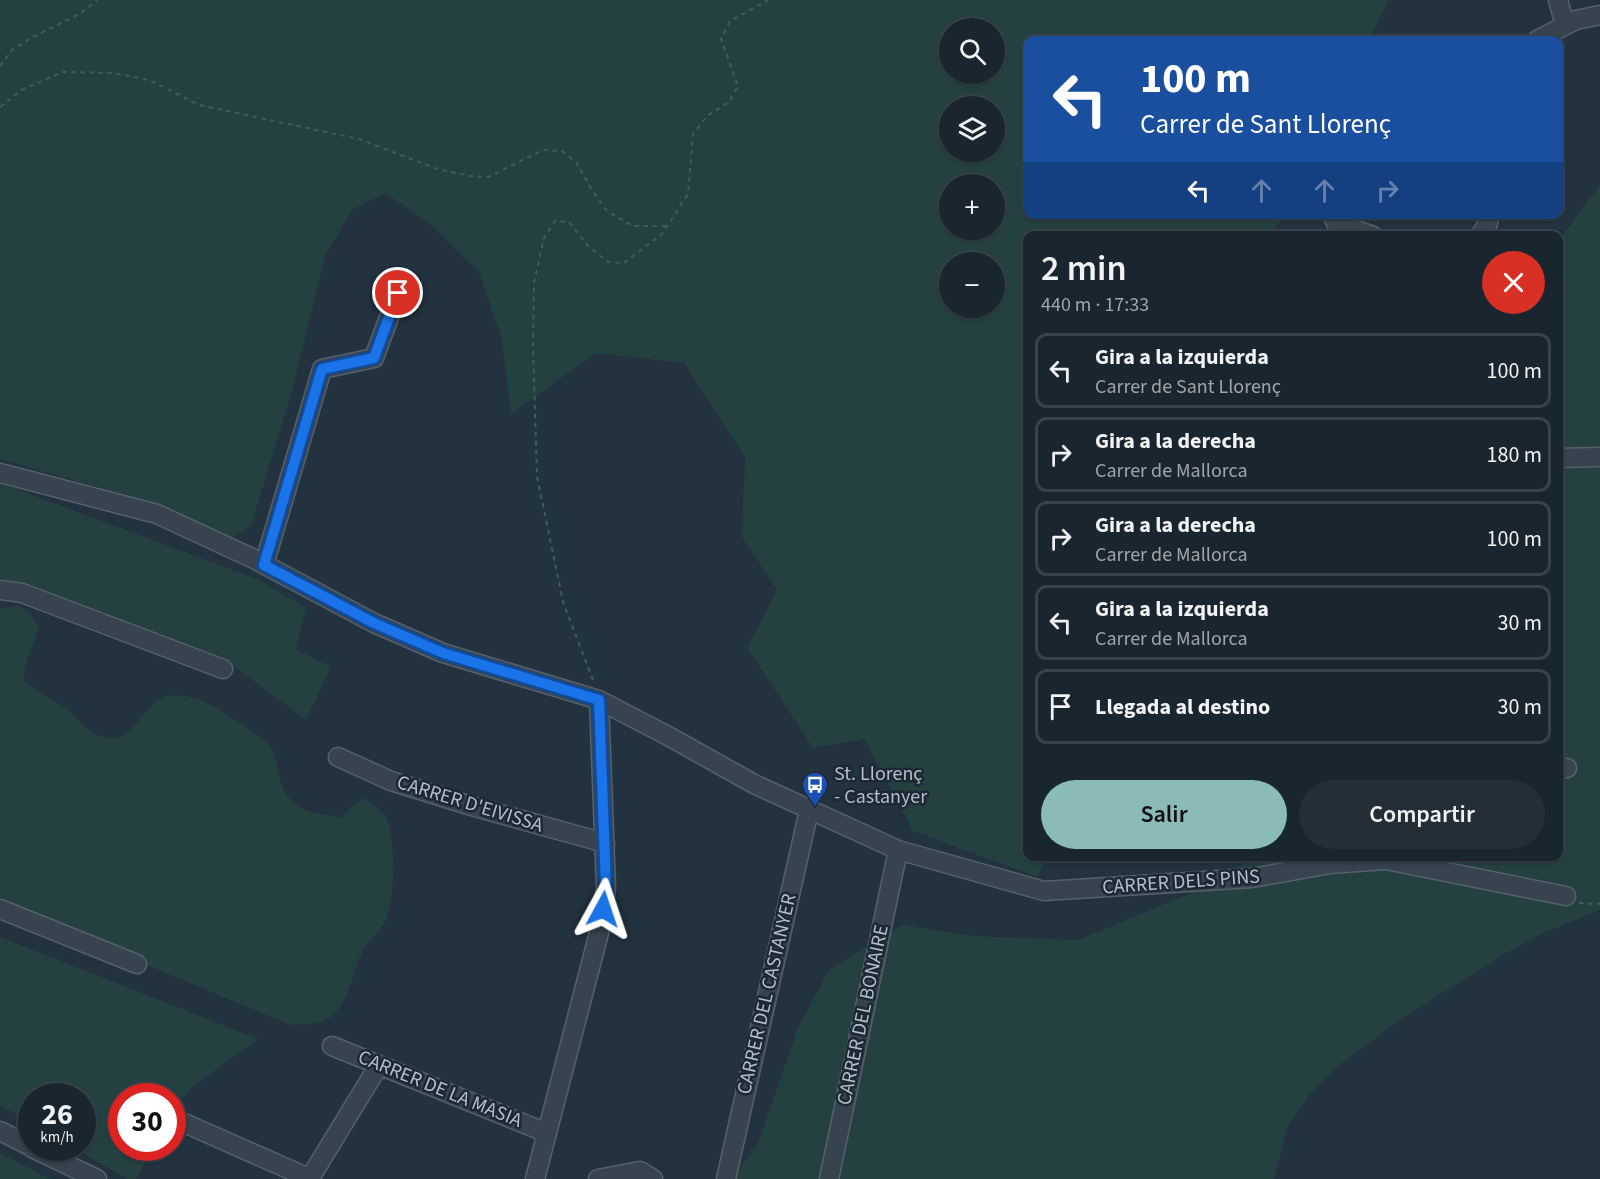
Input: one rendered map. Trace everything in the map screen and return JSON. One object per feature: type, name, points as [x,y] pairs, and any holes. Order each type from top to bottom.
[{"type":"street","points":[[1558,0],[1565,25]]},
{"type":"street","points":[[1544,36],[1576,20],[1600,15]]},
{"type":"street","points":[[1334,219],[1336,223],[1359,231]]},
{"type":"street","points":[[264,565],[322,369],[374,358],[398,293]]},
{"type":"street","points":[[1563,458],[1600,457]]},
{"type":"street","name":"CARRER DELS PINS","points":[[0,473],[157,514],[264,565],[374,623],[443,653],[599,700],[753,784],[898,850],[1044,891],[1252,878],[1330,864],[1372,861]]},
{"type":"street","points":[[0,590],[22,593],[223,669]]},
{"type":"street","points":[[535,1179],[600,929],[606,888],[599,700]]},
{"type":"street","name":"CARRER D'EIVISSA","points":[[338,757],[391,781],[605,843]]},
{"type":"street","name":"CARRER DEL CASTANYER","points":[[726,1179],[809,810]]},
{"type":"street","name":"CARRER DEL BONAIRE","points":[[829,1179],[898,850]]},
{"type":"street","name":"CARRER DELS PINS","points":[[1402,861],[1417,862],[1571,900]]},
{"type":"street","points":[[0,909],[137,964]]},
{"type":"street","name":"CARRER DE LA MASIA","points":[[333,1046],[547,1133]]},
{"type":"street","points":[[186,1124],[311,1179],[379,1065]]},
{"type":"street","points":[[0,1131],[18,1140]]},
{"type":"street","points":[[60,1161],[97,1179]]},
{"type":"street","points":[[598,1179],[640,1171],[653,1179]]},
{"type":"path","points":[[0,66],[13,49],[81,13],[97,0]]},
{"type":"path","points":[[599,700],[563,602],[537,476],[533,345],[534,283],[544,238],[555,221],[569,222],[588,247],[608,262],[624,263],[662,234],[688,194],[693,134],[707,116],[729,102],[738,86],[721,39],[730,21],[768,0]]},
{"type":"path","points":[[0,107],[23,89],[63,72],[115,74],[149,80],[199,105],[359,139],[437,169],[470,176],[488,177],[543,150],[562,151],[578,163],[590,187],[607,211],[633,226],[668,226]]},
{"type":"path","points":[[1571,900],[1600,904]]},
{"type":"green space","points":[[0,0],[1389,0],[1371,36],[1023,36],[1023,219],[1281,219],[1274,231],[1023,231],[1023,861],[1044,861],[1038,877],[913,831],[864,739],[813,748],[747,648],[777,590],[742,537],[745,457],[684,363],[596,353],[511,414],[501,337],[479,272],[428,222],[385,193],[352,210],[326,254],[291,395],[251,526],[232,538],[150,502],[0,459]]},
{"type":"green space","points":[[1600,185],[1600,910],[1543,933],[1508,952],[1404,1017],[1339,1065],[1310,1094],[1287,1127],[1274,1179],[733,1179],[758,1143],[798,1028],[829,970],[902,925],[973,936],[1078,940],[1191,893],[1249,861],[1563,861],[1563,235]]},
{"type":"green space","points":[[0,483],[257,579],[306,608],[296,649],[331,667],[306,720],[235,667],[0,578]]},
{"type":"green space","points":[[18,605],[30,614],[39,627],[27,660],[24,680],[69,711],[93,733],[109,738],[119,737],[127,733],[156,701],[166,696],[177,695],[194,698],[225,713],[268,744],[275,757],[286,794],[298,806],[341,818],[353,805],[366,798],[386,817],[393,853],[391,901],[388,914],[385,922],[363,950],[346,996],[331,1017],[317,1023],[291,1025],[0,904],[0,609]]},
{"type":"green space","points":[[0,937],[258,1039],[192,1087],[186,1094],[186,1083],[108,1083],[108,1161],[145,1161],[136,1179],[128,1179],[96,1161],[96,1083],[18,1083],[18,1115],[0,1105]]},
{"type":"green space","points":[[0,1153],[50,1179],[0,1179]]},
{"type":"place","name":"St. Llorenç - Castanyer","points":[[815,808]]},
{"type":"route","points":[[398,293],[374,358],[322,369],[264,565],[374,623],[443,653],[599,700],[606,888],[603,909]]}]
